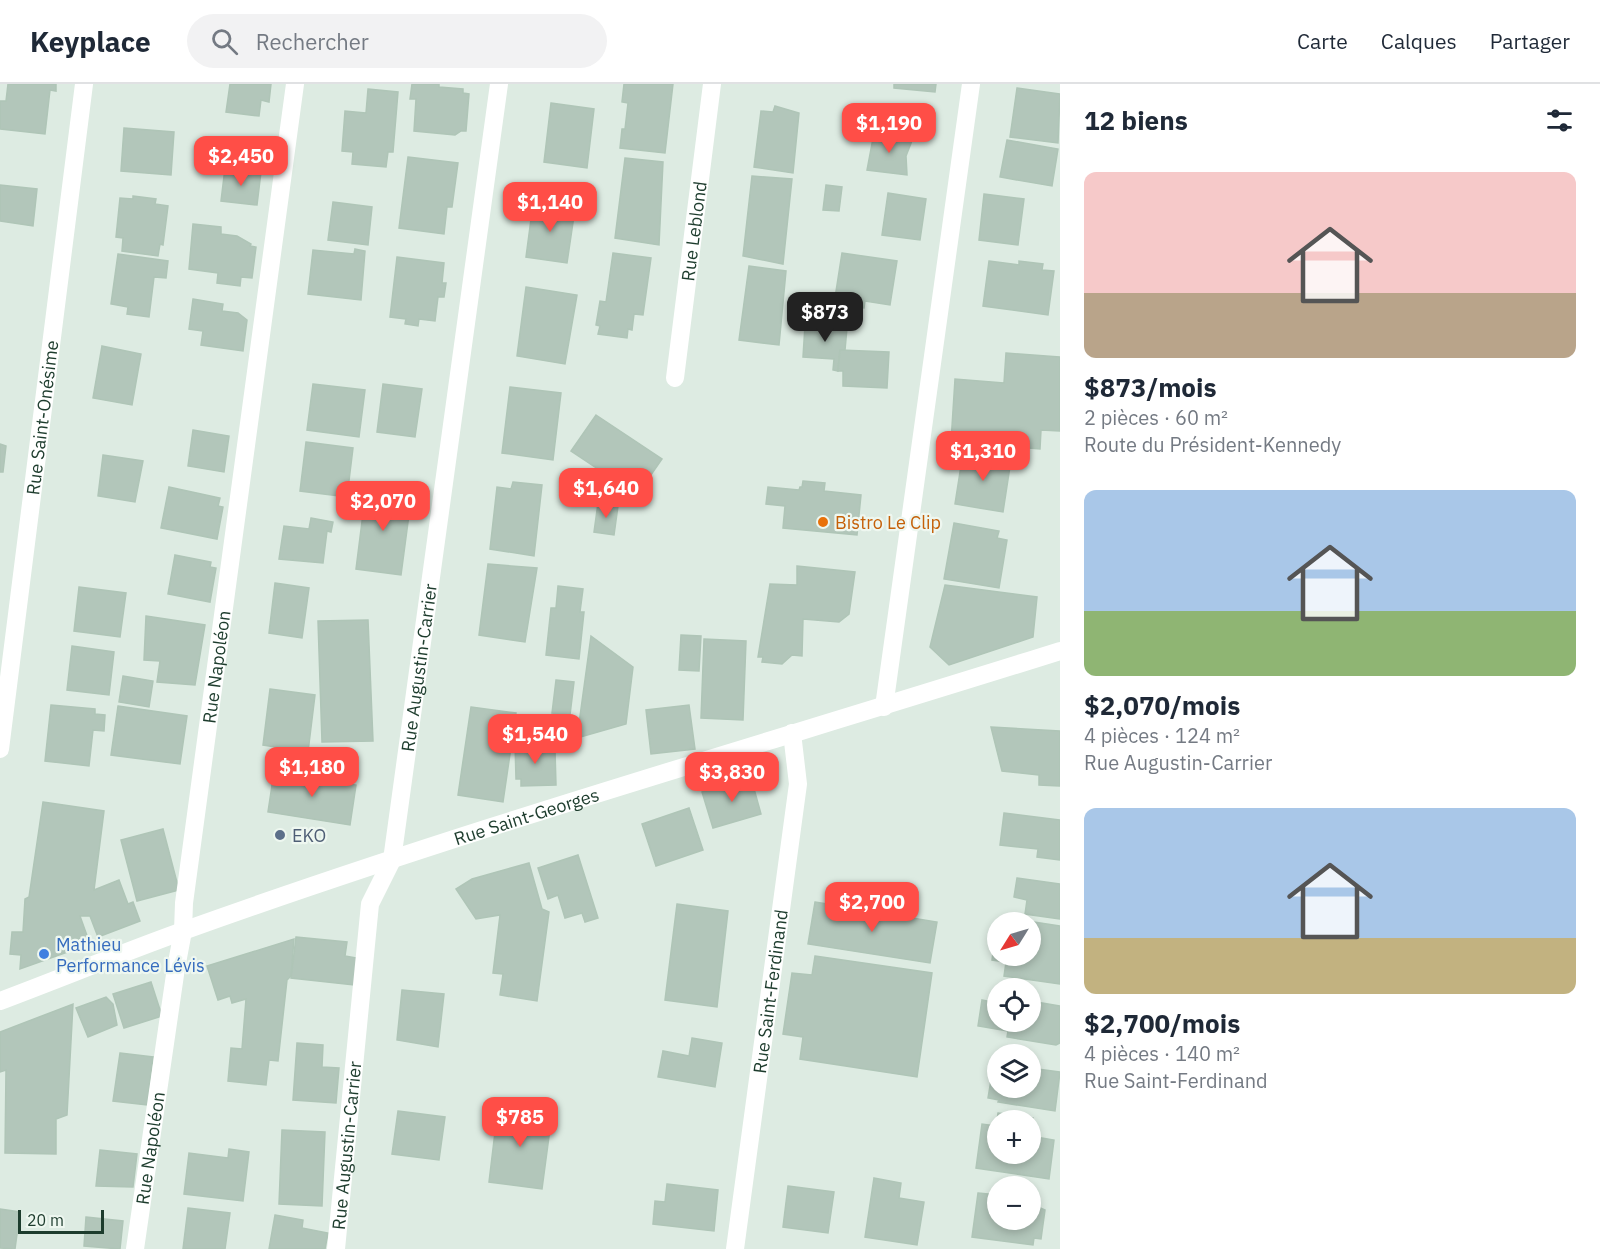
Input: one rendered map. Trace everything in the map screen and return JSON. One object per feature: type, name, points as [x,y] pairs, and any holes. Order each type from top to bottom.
[{"type":"street","name":"Rue Saint-Onésime","points":[[0,749],[84,84]]},
{"type":"street","name":"Rue Napoléon","points":[[135,1249],[183,931],[186,891],[296,84]]},
{"type":"street","name":"Rue Augustin-Carrier","points":[[336,1249],[370,904],[392,860],[499,84]]},
{"type":"street","name":"Rue Leblond","points":[[675,378],[712,84]]},
{"type":"street","points":[[884,707],[971,84]]},
{"type":"street","name":"Rue Saint-Georges","points":[[0,1001],[183,931],[392,860],[1060,651]]},
{"type":"street","name":"Rue Saint-Ferdinand","points":[[735,1249],[798,784],[792,733]]},
{"type":"building","points":[[8,84],[56,84],[56,91],[50,90],[45,134],[0,129],[0,101],[6,101]]},
{"type":"building","points":[[230,84],[271,84],[269,102],[261,100],[259,116],[226,112]]},
{"type":"building","points":[[412,84],[439,84],[439,87],[463,89],[463,93],[469,94],[466,131],[455,135],[414,131],[416,99],[410,99]]},
{"type":"building","points":[[624,84],[673,84],[665,153],[620,148],[628,103],[622,102]]},
{"type":"building","points":[[894,84],[936,84],[935,92],[894,88]]},
{"type":"building","points":[[1017,88],[1060,94],[1058,143],[1010,137]]},
{"type":"building","points":[[368,89],[398,92],[393,152],[388,152],[386,167],[352,164],[353,152],[342,151],[345,111],[366,113]]},
{"type":"building","points":[[551,103],[594,109],[587,168],[544,162]]},
{"type":"building","points":[[775,106],[799,113],[793,173],[754,167],[761,111],[773,112]]},
{"type":"building","points":[[124,128],[174,132],[171,175],[121,171]]},
{"type":"building","points":[[874,133],[913,138],[906,156],[907,175],[867,170]]},
{"type":"building","points":[[1007,140],[1058,149],[1052,186],[1000,177]]},
{"type":"building","points":[[408,157],[458,163],[452,207],[447,207],[444,234],[399,228]]},
{"type":"building","points":[[625,158],[663,162],[659,245],[615,238]]},
{"type":"building","points":[[225,168],[261,172],[257,205],[221,201]]},
{"type":"building","points":[[752,176],[792,179],[783,264],[743,256]]},
{"type":"building","points":[[0,185],[37,189],[33,226],[0,221]]},
{"type":"building","points":[[826,185],[842,187],[839,211],[823,210]]},
{"type":"building","points":[[888,193],[926,199],[920,240],[882,235]]},
{"type":"building","points":[[984,194],[1024,199],[1018,245],[979,240]]},
{"type":"building","points":[[133,196],[156,199],[155,204],[168,206],[163,245],[160,244],[158,256],[122,251],[123,238],[116,237],[120,198],[133,199]]},
{"type":"building","points":[[333,202],[372,207],[368,245],[328,240]]},
{"type":"building","points":[[533,204],[575,209],[567,263],[526,257]]},
{"type":"building","points":[[193,224],[221,227],[221,234],[237,236],[251,244],[250,246],[256,247],[252,278],[241,277],[240,286],[217,283],[218,273],[189,269]]},
{"type":"building","points":[[355,249],[365,251],[361,300],[308,294],[313,250],[354,254]]},
{"type":"building","points":[[613,253],[651,258],[643,315],[634,314],[632,330],[628,329],[627,338],[598,334],[600,326],[596,325],[600,301],[606,302]]},
{"type":"building","points":[[842,253],[897,261],[890,305],[865,301],[864,308],[834,304]]},
{"type":"building","points":[[118,254],[168,261],[166,278],[154,277],[149,317],[127,314],[128,307],[111,304]]},
{"type":"building","points":[[397,257],[444,263],[442,283],[446,283],[444,297],[438,297],[435,321],[419,319],[418,326],[405,324],[406,319],[390,317]]},
{"type":"building","points":[[989,261],[1019,265],[1019,261],[1043,264],[1042,270],[1054,271],[1048,315],[983,306]]},
{"type":"building","points":[[749,266],[786,271],[779,345],[739,340]]},
{"type":"building","points":[[526,287],[577,295],[565,364],[517,356]]},
{"type":"building","points":[[193,299],[223,304],[222,311],[238,313],[247,320],[243,351],[201,345],[203,331],[189,329]]},
{"type":"building","points":[[805,325],[847,328],[845,350],[840,350],[838,371],[833,370],[834,359],[803,357]]},
{"type":"building","points":[[102,346],[141,354],[132,405],[93,398]]},
{"type":"building","points":[[840,350],[889,352],[887,388],[843,386],[843,371],[838,371]]},
{"type":"building","points":[[1006,353],[1060,357],[1060,431],[1041,430],[1040,449],[951,442],[955,379],[1004,383]]},
{"type":"building","points":[[313,384],[365,390],[359,437],[307,430]]},
{"type":"building","points":[[383,384],[422,389],[415,437],[377,432]]},
{"type":"building","points":[[510,387],[561,393],[553,460],[502,453]]},
{"type":"building","points":[[596,415],[662,459],[637,495],[571,451]]},
{"type":"building","points":[[193,430],[229,436],[224,472],[188,466]]},
{"type":"building","points":[[306,442],[353,448],[347,497],[300,491]]},
{"type":"building","points":[[0,444],[6,446],[3,472],[0,472]]},
{"type":"building","points":[[963,453],[1011,460],[1003,512],[955,504]]},
{"type":"building","points":[[103,455],[143,461],[135,502],[98,496]]},
{"type":"building","points":[[803,481],[825,483],[824,491],[861,495],[857,535],[783,528],[785,506],[766,504],[768,487],[799,490]]},
{"type":"building","points":[[513,482],[542,485],[534,556],[490,549],[497,487],[511,489]]},
{"type":"building","points":[[377,485],[401,496],[403,506],[410,507],[401,575],[356,569],[366,490]]},
{"type":"building","points":[[169,487],[220,498],[218,506],[223,507],[217,539],[161,528]]},
{"type":"building","points":[[598,503],[618,506],[614,535],[594,532]]},
{"type":"building","points":[[311,518],[333,522],[331,532],[327,531],[323,563],[279,559],[284,526],[309,529]]},
{"type":"building","points":[[954,523],[999,531],[997,538],[1007,540],[999,588],[944,579]]},
{"type":"building","points":[[175,555],[211,562],[210,567],[216,568],[210,602],[168,594]]},
{"type":"building","points":[[488,564],[537,568],[525,642],[479,635]]},
{"type":"building","points":[[797,566],[855,572],[849,614],[839,622],[803,619],[802,656],[792,655],[782,664],[762,662],[763,657],[758,657],[770,584],[797,585]]},
{"type":"building","points":[[275,583],[309,588],[302,638],[269,633]]},
{"type":"building","points":[[945,585],[1037,597],[1033,637],[949,665],[930,647]]},
{"type":"building","points":[[558,586],[583,589],[580,612],[584,612],[579,659],[546,655],[551,608],[556,608]]},
{"type":"building","points":[[79,587],[126,593],[120,637],[74,631]]},
{"type":"building","points":[[146,616],[205,625],[195,685],[157,682],[160,661],[144,660]]},
{"type":"building","points":[[368,620],[373,741],[322,742],[318,621]]},
{"type":"building","points":[[681,635],[701,636],[699,671],[679,670]]},
{"type":"building","points":[[591,636],[633,667],[626,724],[577,738]]},
{"type":"building","points":[[704,639],[746,641],[743,720],[701,718]]},
{"type":"building","points":[[72,646],[114,652],[109,695],[67,690]]},
{"type":"building","points":[[123,676],[153,681],[149,707],[119,702]]},
{"type":"building","points":[[556,680],[574,682],[570,715],[552,713]]},
{"type":"building","points":[[270,689],[315,695],[308,752],[263,745]]},
{"type":"building","points":[[51,705],[95,709],[95,714],[105,715],[104,731],[93,730],[89,766],[45,761]]},
{"type":"building","points":[[689,705],[695,749],[651,754],[646,710]]},
{"type":"building","points":[[118,706],[187,716],[180,764],[111,755]]},
{"type":"building","points":[[471,707],[516,713],[503,802],[458,795]]},
{"type":"building","points":[[991,727],[1060,731],[1060,786],[1039,785],[1039,775],[1002,771]]},
{"type":"building","points":[[543,742],[543,750],[555,750],[556,785],[521,786],[521,779],[516,779],[515,743]]},
{"type":"building","points":[[274,772],[356,785],[350,825],[268,812]]},
{"type":"building","points":[[751,778],[761,814],[713,828],[702,792]]},
{"type":"building","points":[[43,802],[104,811],[94,890],[119,880],[128,904],[133,902],[140,921],[98,937],[90,916],[80,916],[90,944],[20,969],[21,955],[10,954],[12,932],[23,932],[25,899],[29,897]]},
{"type":"building","points":[[689,808],[703,850],[656,866],[642,824]]},
{"type":"building","points":[[1004,813],[1060,820],[1060,860],[1037,857],[1038,849],[1000,845]]},
{"type":"building","points":[[163,829],[179,890],[137,901],[121,840]]},
{"type":"building","points":[[578,855],[598,918],[585,922],[582,913],[565,918],[558,895],[548,899],[538,868]]},
{"type":"building","points":[[529,863],[542,909],[549,912],[537,1001],[500,995],[503,974],[493,973],[500,915],[476,919],[456,889],[472,879]]},
{"type":"building","points":[[1017,878],[1060,884],[1060,919],[1041,916],[1041,912],[1025,912],[1027,900],[1014,897]]},
{"type":"building","points":[[815,902],[937,922],[930,963],[808,944]]},
{"type":"building","points":[[677,904],[728,911],[717,1007],[665,1000]]},
{"type":"building","points":[[1041,923],[1060,926],[1060,984],[1041,981],[1041,978],[1004,976],[1005,966],[1041,966]]},
{"type":"building","points":[[296,937],[347,942],[345,956],[357,958],[354,985],[291,978]]},
{"type":"building","points":[[294,939],[291,976],[287,980],[278,1061],[269,1060],[266,1085],[228,1081],[231,1048],[242,1049],[246,999],[232,1003],[230,996],[218,1000],[207,966]]},
{"type":"building","points":[[815,956],[932,973],[917,1077],[800,1059],[803,1037],[783,1034],[792,973],[812,975]]},
{"type":"building","points":[[151,982],[162,1016],[124,1028],[113,994]]},
{"type":"building","points":[[402,990],[444,994],[438,1047],[397,1040]]},
{"type":"building","points":[[106,997],[113,1004],[117,1025],[88,1037],[76,1008]]},
{"type":"building","points":[[982,1000],[987,1001],[987,1028],[978,1026]]},
{"type":"building","points":[[1041,1003],[1060,1006],[1060,1043],[1056,1045],[1007,1037],[1008,1032],[1041,1032]]},
{"type":"building","points":[[73,1004],[67,1115],[56,1119],[56,1154],[5,1153],[6,1070],[0,1072],[0,1032]]},
{"type":"building","points":[[692,1038],[722,1043],[715,1087],[658,1077],[663,1051],[689,1056]]},
{"type":"building","points":[[297,1043],[323,1045],[322,1067],[339,1068],[336,1103],[293,1100]]},
{"type":"building","points":[[120,1053],[153,1057],[147,1105],[113,1101]]},
{"type":"building","points":[[1041,1069],[1060,1072],[1055,1111],[998,1102],[999,1100],[988,1098],[1041,1098]]},
{"type":"building","points":[[498,1107],[552,1114],[542,1189],[489,1182]]},
{"type":"building","points":[[398,1111],[445,1117],[439,1160],[392,1154]]},
{"type":"building","points":[[982,1124],[987,1125],[987,1164],[1041,1164],[1041,1138],[1054,1140],[1049,1179],[976,1168]]},
{"type":"building","points":[[282,1130],[325,1132],[322,1206],[279,1204]]},
{"type":"building","points":[[229,1149],[249,1152],[243,1201],[184,1194],[189,1153],[228,1158]]},
{"type":"building","points":[[100,1150],[137,1154],[133,1187],[96,1186]]},
{"type":"building","points":[[874,1178],[901,1183],[899,1198],[924,1202],[917,1245],[865,1237]]},
{"type":"building","points":[[667,1184],[718,1190],[714,1231],[653,1224],[655,1201],[665,1202]]},
{"type":"building","points":[[788,1186],[834,1192],[828,1233],[783,1227]]},
{"type":"building","points":[[978,1193],[987,1194],[987,1230],[1041,1230],[1041,1208],[1045,1210],[1041,1239],[1034,1238],[1033,1245],[972,1237]]},
{"type":"building","points":[[188,1208],[230,1213],[225,1249],[183,1249]]},
{"type":"building","points":[[0,1209],[20,1212],[15,1249],[0,1248]]},
{"type":"building","points":[[275,1215],[303,1220],[302,1228],[328,1233],[325,1249],[269,1249]]},
{"type":"building","points":[[86,1217],[123,1221],[120,1249],[84,1246]]},
{"type":"place","name":"Bistro Le Clip","points":[[823,522]]},
{"type":"place","name":"EKO","points":[[280,835]]},
{"type":"place","name":"Mathieu Performance Lévis","points":[[44,954]]}]
